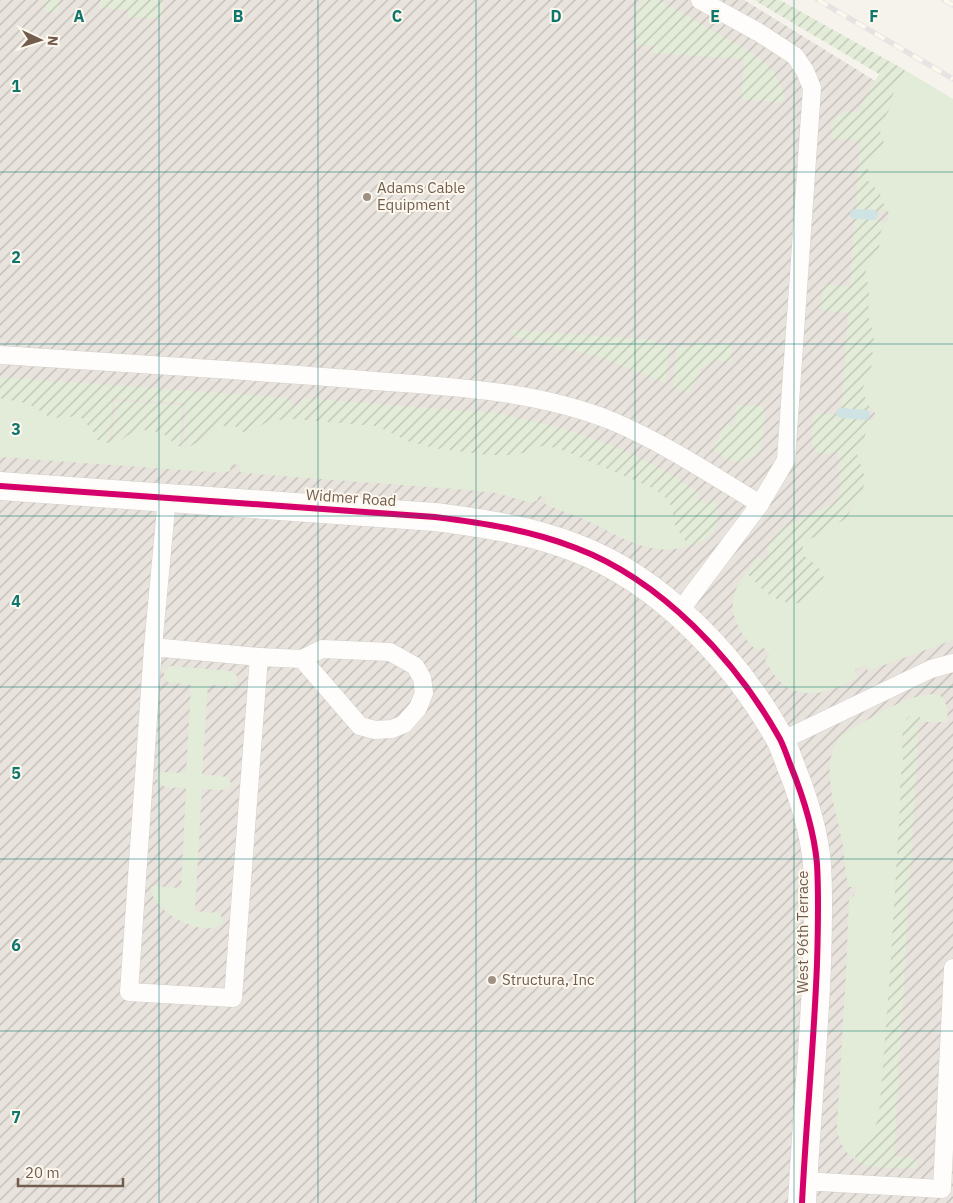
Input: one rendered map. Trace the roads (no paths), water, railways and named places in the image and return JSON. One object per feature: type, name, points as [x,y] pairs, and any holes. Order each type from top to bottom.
[{"type":"street","name":"Widmer Road","points":[[0,486],[435,517],[489,524],[522,531],[577,548],[619,568],[679,612]]},
{"type":"street","name":"West 96th Terrace","points":[[679,612],[706,638],[726,663],[756,702],[781,741],[798,784],[812,831],[819,906],[816,999],[802,1192]]},
{"type":"lane","points":[[679,612],[760,504],[786,460],[812,88],[805,71],[795,56],[758,32],[700,0]]},
{"type":"lane","points":[[0,355],[274,373],[493,391],[535,399],[611,421],[657,442],[760,504]]},
{"type":"lane","points":[[166,498],[153,647],[129,992],[232,998],[259,656]]},
{"type":"lane","points":[[153,647],[302,659],[322,649],[390,652],[415,666],[422,678],[424,693],[418,708],[404,724],[392,729],[375,730],[360,726],[302,659]]},
{"type":"lane","points":[[781,741],[931,669],[953,663]]},
{"type":"lane","points":[[802,1192],[942,1189],[953,968]]},
{"type":"waterway","points":[[855,214],[873,215]]},
{"type":"waterway","points":[[841,413],[865,415]]},
{"type":"railway","points":[[818,0],[953,79]]},
{"type":"railway","points":[[944,0],[953,5]]},
{"type":"place","name":"Adams Cable Equipment","points":[[367,197]]},
{"type":"place","name":"Structura, Inc","points":[[492,980]]}]
